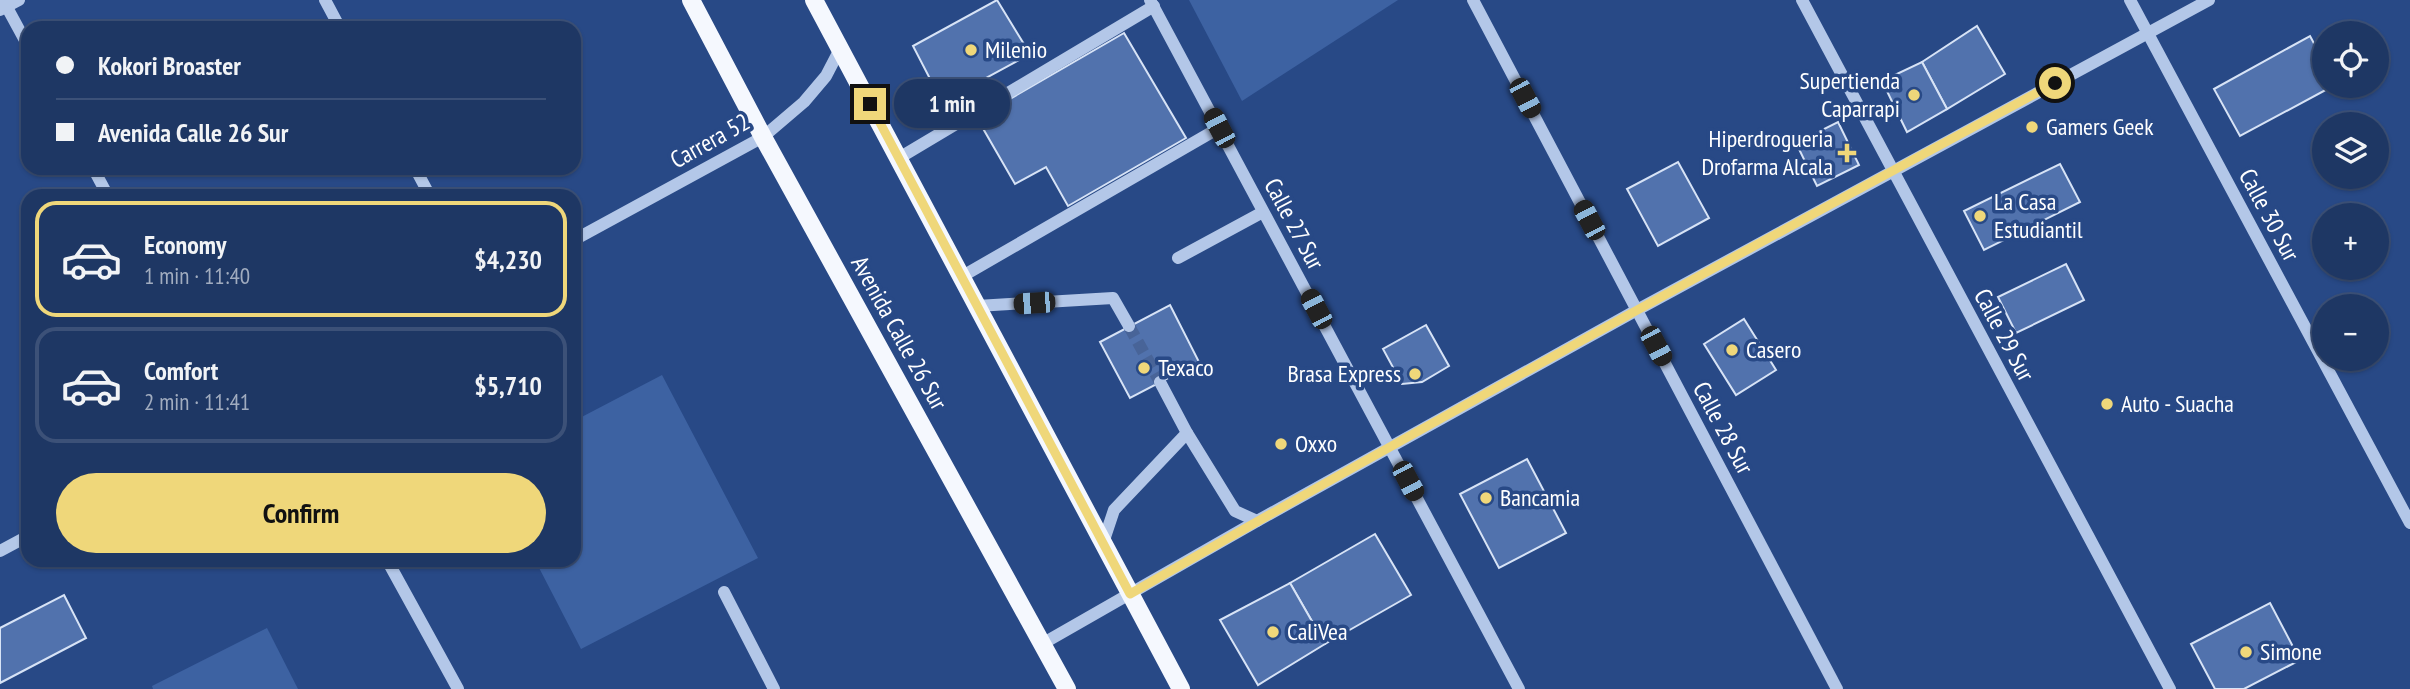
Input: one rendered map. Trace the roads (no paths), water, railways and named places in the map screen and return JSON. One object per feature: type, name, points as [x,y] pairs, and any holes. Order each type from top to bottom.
[{"type":"main road","name":"Avenida Calle 26 Sur","points":[[691,0],[763,137],[1067,689]]},
{"type":"main road","points":[[814,0],[1181,689]]},
{"type":"street","points":[[325,0],[336,21]]},
{"type":"street","name":"Calle 28 Sur","points":[[1474,0],[1837,689]]},
{"type":"street","name":"Calle 29 Sur","points":[[1802,0],[2170,689]]},
{"type":"street","name":"Calle 30 Sur","points":[[2130,0],[2410,523]]},
{"type":"street","points":[[1042,644],[1257,520],[1637,310],[2209,0]]},
{"type":"street","points":[[899,158],[1152,3]]},
{"type":"street","name":"Calle 27 Sur","points":[[1152,3],[1519,689]]},
{"type":"street","points":[[7,4],[21,32]]},
{"type":"street","name":"Carrera 52","points":[[581,236],[763,137],[804,102],[826,76],[841,49]]},
{"type":"street","points":[[961,277],[1219,128]]},
{"type":"street","points":[[1178,258],[1264,212]]},
{"type":"street","points":[[977,306],[1113,298],[1129,326]]},
{"type":"street","points":[[1160,382],[1187,433],[1236,510],[1257,520]]},
{"type":"street","points":[[1103,543],[1114,510],[1187,433]]},
{"type":"street","points":[[0,551],[21,540]]},
{"type":"street","points":[[391,567],[458,689]]},
{"type":"street","points":[[724,592],[774,689]]},
{"type":"tunnel","points":[[1129,326],[1160,382]]},
{"type":"place","name":"Milenio","points":[[971,50]]},
{"type":"place","name":"Supertienda Caparrapi","points":[[1914,95]]},
{"type":"place","name":"Gamers Geek","points":[[2032,127]]},
{"type":"place","name":"Hiperdrogueria Drofarma Alcala","points":[[1847,153]]},
{"type":"place","name":"La Casa Estudiantil","points":[[1980,216]]},
{"type":"place","name":"Casero","points":[[1732,350]]},
{"type":"place","name":"Texaco","points":[[1144,368]]},
{"type":"place","name":"Brasa Express","points":[[1415,374]]},
{"type":"place","name":"Auto - Suacha","points":[[2107,404]]},
{"type":"place","name":"Oxxo","points":[[1281,444]]},
{"type":"place","name":"Bancamia","points":[[1486,498]]},
{"type":"place","name":"CaliVea","points":[[1273,632]]},
{"type":"place","name":"Simone","points":[[2246,652]]}]
